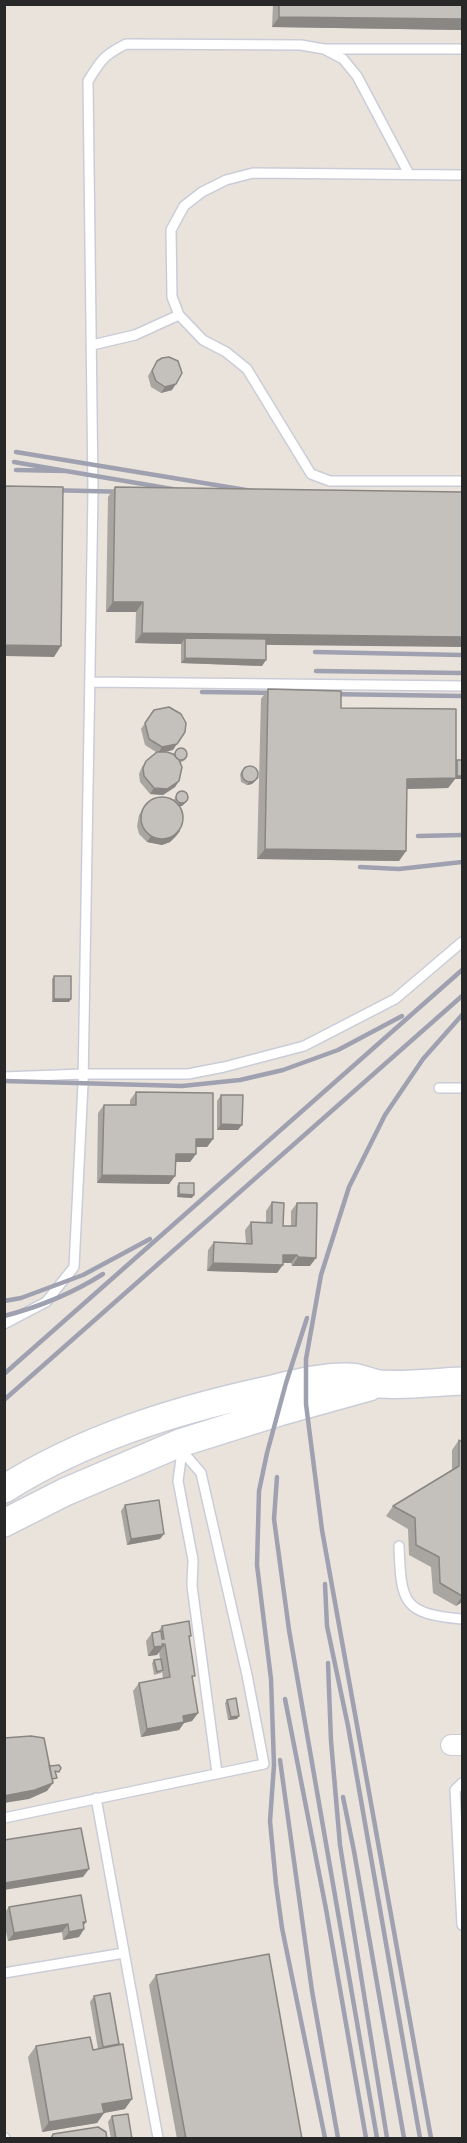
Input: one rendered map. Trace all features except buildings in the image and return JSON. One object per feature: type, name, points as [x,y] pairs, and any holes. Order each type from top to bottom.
[{"type":"main road","points":[[4,1489],[33,1471],[77,1449],[172,1415],[242,1396],[306,1382],[350,1377],[379,1384],[462,1381]]},
{"type":"main road","points":[[4,1523],[65,1492],[181,1447],[279,1412],[352,1394],[379,1384]]},
{"type":"main road","points":[[172,1415],[181,1447]]},
{"type":"lane","points":[[4,1324],[46,1302],[74,1267],[83,1074],[93,465],[88,81],[108,53],[126,44],[301,45],[324,49],[462,49]]},
{"type":"lane","points":[[324,49],[343,59],[357,76],[409,174]]},
{"type":"lane","points":[[462,175],[253,173],[226,180],[202,192],[184,206],[171,230],[172,297],[179,315],[202,340],[226,352],[248,369],[311,474],[330,481],[462,481]]},
{"type":"lane","points":[[92,345],[135,335],[179,315]]},
{"type":"lane","points":[[90,682],[462,686]]},
{"type":"lane","points":[[4,1077],[188,1074],[304,1046],[395,999],[462,942]]},
{"type":"lane","points":[[439,1088],[462,1088]]},
{"type":"lane","points":[[4,1818],[264,1764],[247,1675],[201,1473],[181,1447]]},
{"type":"lane","points":[[181,1447],[178,1481],[192,1560],[192,1586],[217,1773]]},
{"type":"lane","points":[[399,1546],[400,1581],[405,1597],[413,1607],[433,1616],[462,1619]]},
{"type":"lane","points":[[462,1783],[455,1790],[462,1925]]},
{"type":"lane","points":[[96,1798],[158,2139]]},
{"type":"lane","points":[[4,1973],[124,1953]]},
{"type":"railway","points":[[16,452],[252,491]]},
{"type":"railway","points":[[14,462],[66,471],[16,470]]},
{"type":"railway","points":[[66,471],[184,491]]},
{"type":"railway","points":[[46,490],[130,492]]},
{"type":"railway","points":[[315,652],[462,655]]},
{"type":"railway","points":[[316,671],[462,673]]},
{"type":"railway","points":[[202,692],[283,693]]},
{"type":"railway","points":[[325,694],[462,696]]},
{"type":"railway","points":[[418,836],[462,835]]},
{"type":"railway","points":[[360,867],[399,869],[462,862]]},
{"type":"railway","points":[[4,1374],[462,970]]},
{"type":"railway","points":[[4,1400],[462,996]]},
{"type":"railway","points":[[431,2138],[322,1530],[306,1404],[306,1359],[321,1275],[349,1187],[385,1115],[423,1059],[462,1015]]},
{"type":"railway","points":[[4,1081],[182,1086],[240,1080],[283,1070],[338,1050],[402,1016]]},
{"type":"railway","points":[[4,1301],[21,1298],[83,1275],[150,1239]]},
{"type":"railway","points":[[4,1316],[55,1299],[103,1274]]},
{"type":"railway","points":[[307,1318],[286,1383],[259,1491],[257,1565],[271,1679],[274,1765],[270,1821],[276,1884],[282,1928],[325,2138]]},
{"type":"railway","points":[[277,1477],[274,1519],[289,1630],[377,2138]]},
{"type":"railway","points":[[325,1584],[327,1626],[348,1726],[420,2138]]},
{"type":"railway","points":[[328,1663],[331,1741],[340,1845],[387,2138]]},
{"type":"railway","points":[[285,1699],[326,1909],[366,2138]]},
{"type":"railway","points":[[280,1760],[312,1991],[338,2138]]},
{"type":"railway","points":[[343,1797],[404,2138]]}]
